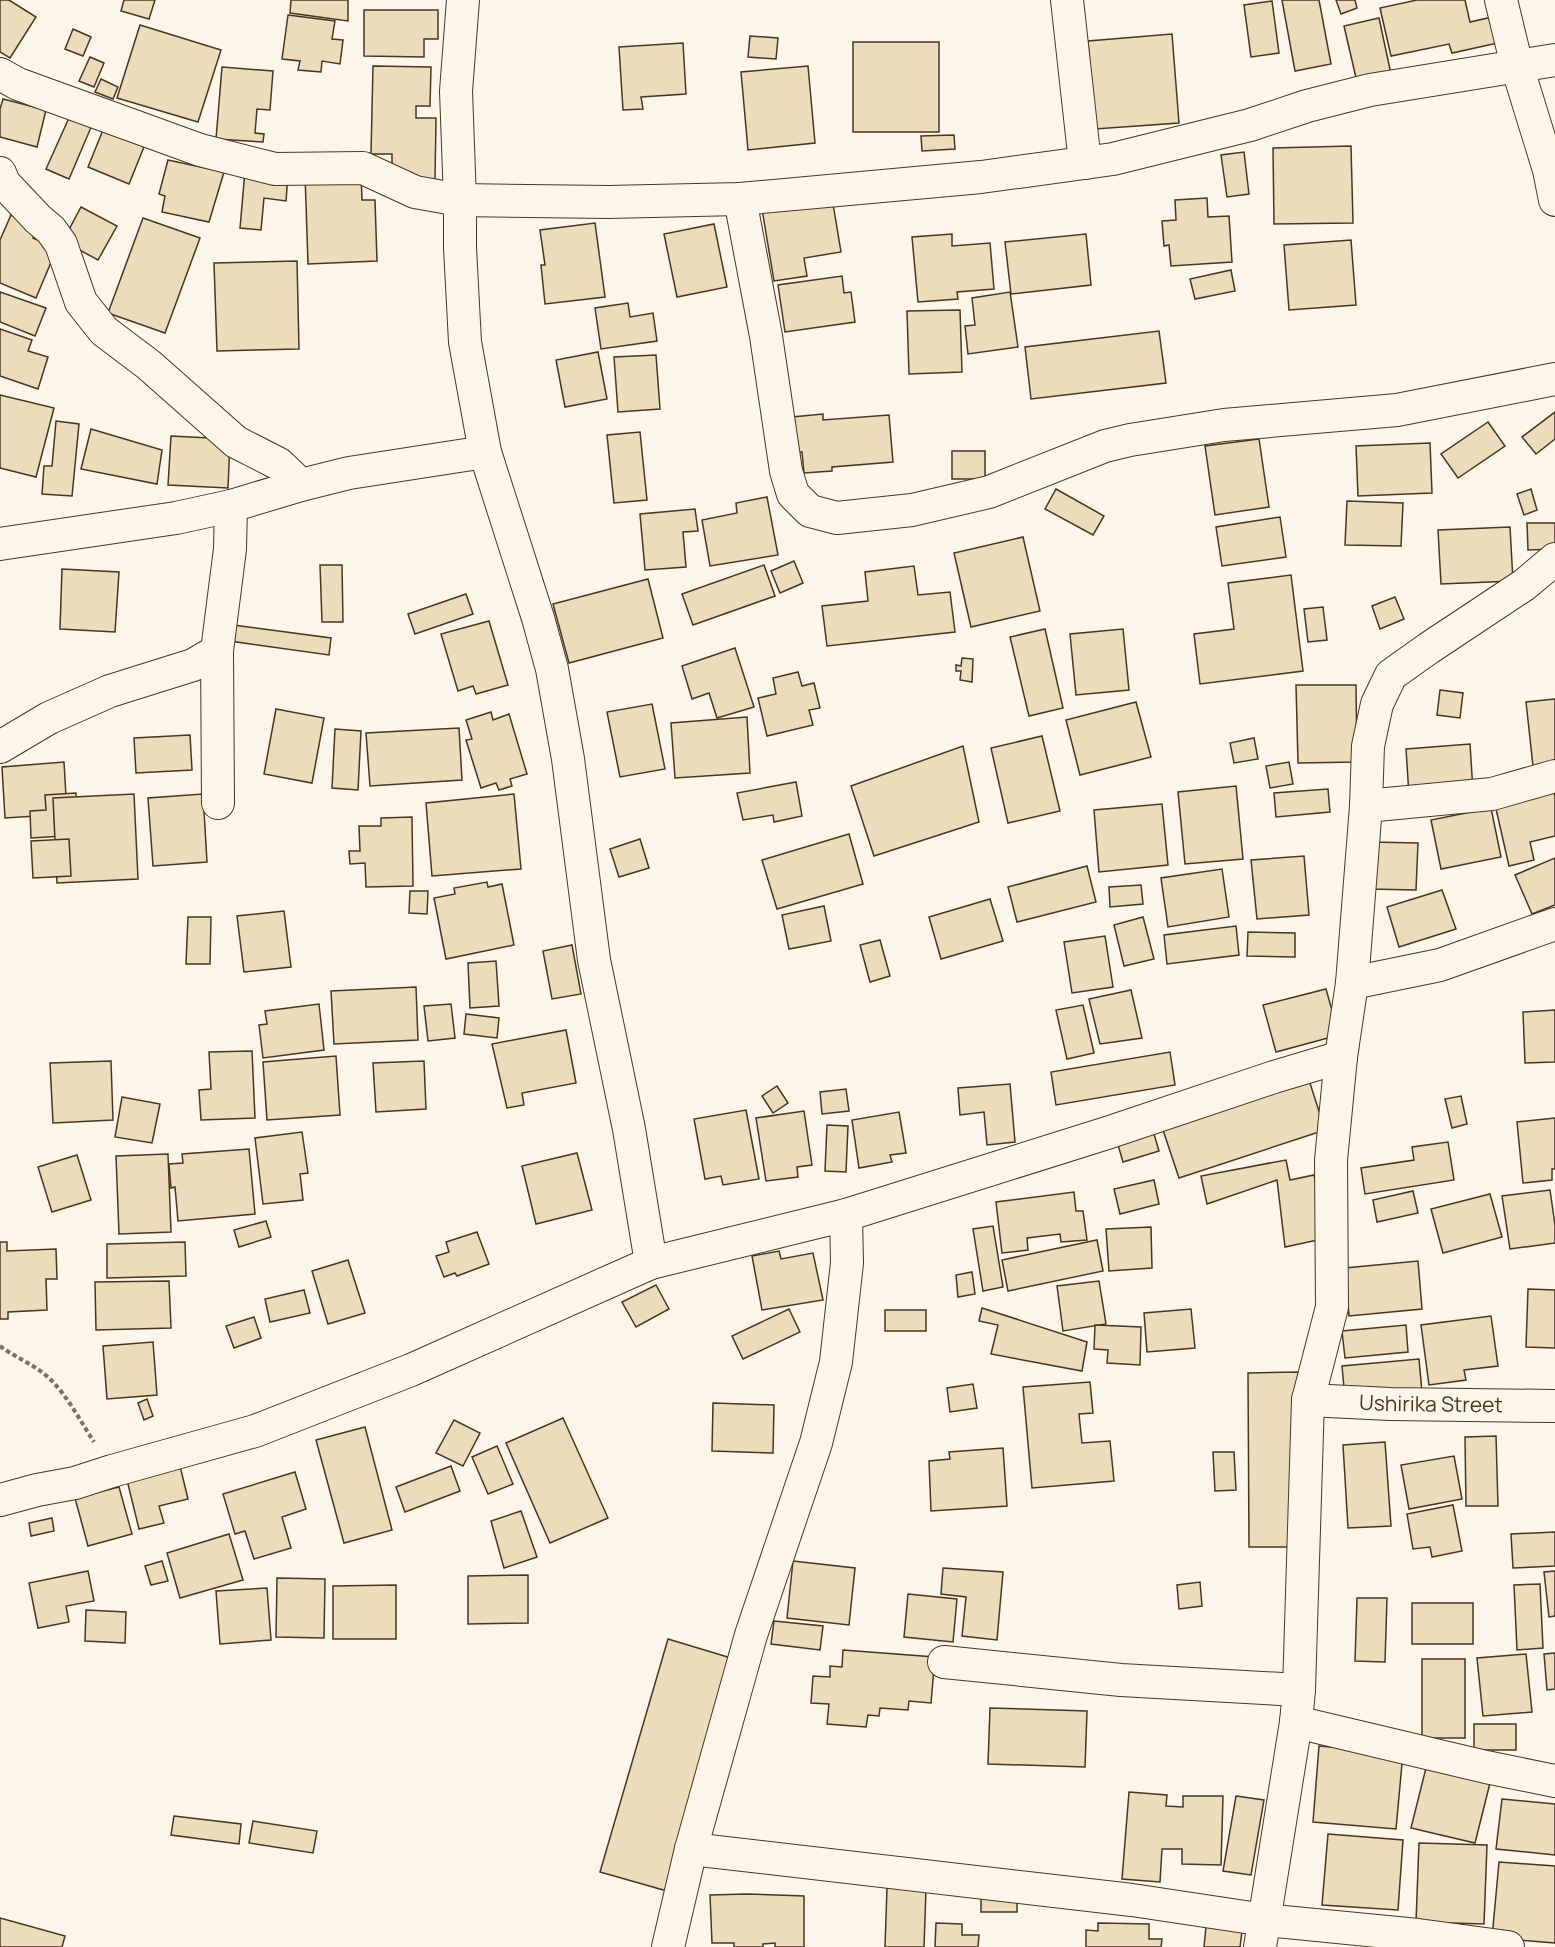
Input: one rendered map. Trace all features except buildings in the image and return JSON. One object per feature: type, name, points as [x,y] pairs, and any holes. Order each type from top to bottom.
[{"type":"street","points":[[463,0],[456,91],[460,200],[459,248],[465,342],[485,452],[552,669],[568,759],[594,960],[629,1129],[651,1263]]},
{"type":"street","points":[[1067,0],[1085,163]]},
{"type":"street","points":[[1502,0],[1517,66],[1549,170],[1555,200]]},
{"type":"street","points":[[6,85],[200,150],[275,169],[363,168],[415,192],[460,200],[608,202],[740,199],[981,177],[1113,159],[1250,125],[1307,106],[1370,90],[1555,60]]},
{"type":"street","points":[[0,173],[4,183],[51,230],[61,244],[81,302],[104,331],[149,366],[236,441],[279,464],[301,485]]},
{"type":"street","points":[[740,199],[768,348],[786,471],[793,494],[810,511],[837,518],[912,510],[989,492],[1105,446],[1130,440],[1224,425],[1397,410],[1555,379]]},
{"type":"street","points":[[0,544],[176,518],[231,506],[349,473],[485,452]]},
{"type":"street","points":[[218,802],[217,651],[230,549],[231,506]]},
{"type":"street","points":[[1262,1934],[1296,1722],[1299,1690],[1308,1400],[1332,1307],[1331,1160],[1341,1057],[1352,983],[1366,806],[1368,746],[1377,704],[1391,675],[1524,585],[1555,559]]},
{"type":"street","points":[[0,747],[49,718],[110,691],[193,665],[217,651]]},
{"type":"street","points":[[1366,806],[1492,795],[1555,776]]},
{"type":"street","points":[[1352,983],[1440,965],[1546,934]]},
{"type":"street","points":[[0,1500],[75,1483],[255,1431],[411,1370],[651,1263],[846,1215],[1341,1057]]},
{"type":"street","points":[[668,1947],[691,1850],[751,1635],[816,1443],[833,1372],[847,1263],[846,1215]]},
{"type":"street","name":"Ushirika Street","points":[[1308,1400],[1390,1404],[1555,1406]]},
{"type":"street","points":[[944,1662],[1121,1680],[1299,1690]]},
{"type":"street","points":[[1296,1722],[1555,1781]]},
{"type":"street","points":[[691,1850],[1132,1900],[1262,1934],[1508,1947]]},
{"type":"path","points":[[0,1346],[51,1380],[69,1403],[112,1471]]}]
